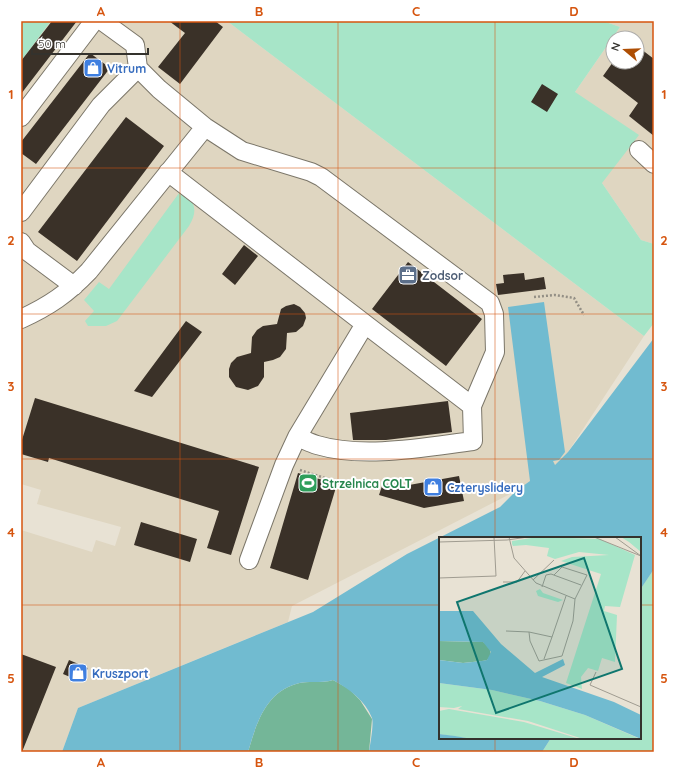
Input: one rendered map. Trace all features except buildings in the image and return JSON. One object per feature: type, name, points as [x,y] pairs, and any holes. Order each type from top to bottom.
[{"type":"lane","points":[[21,117],[94,21]]},
{"type":"lane","points":[[102,21],[135,45],[138,68],[159,89],[205,127],[242,151],[311,172],[321,177],[490,303],[495,320],[495,352],[472,406],[473,441],[398,451],[346,450],[316,445],[297,436]]},
{"type":"lane","points":[[21,212],[26,192],[101,105],[138,68]]},
{"type":"lane","points":[[22,317],[44,309],[74,286],[88,271],[205,127]]},
{"type":"lane","points":[[639,150],[654,164]]},
{"type":"lane","points":[[168,172],[472,406]]},
{"type":"lane","points":[[21,242],[27,250],[74,286]]},
{"type":"lane","points":[[249,560],[284,465],[297,436],[365,324]]},
{"type":"path","points":[[534,297],[568,296],[574,298],[584,315]]},
{"type":"path","points":[[296,469],[337,482]]},
{"type":"shaded area","points":[[51,21],[227,21],[644,336],[568,452],[555,466],[516,491],[292,606],[288,622],[78,708],[62,752],[21,752],[21,530],[92,552],[96,540],[115,546],[121,527],[37,504],[41,490],[21,484],[21,61]]},
{"type":"shaded area","points":[[603,21],[654,21],[654,244],[641,240],[602,183],[575,92],[605,49],[605,70],[645,70],[645,30],[618,30],[620,27]]},
{"type":"green space","points":[[21,21],[51,21],[21,61]]},
{"type":"green space","points":[[227,21],[603,21],[620,27],[618,30],[605,30],[605,49],[575,92],[639,135],[602,183],[641,240],[654,244],[654,323],[644,336]]},
{"type":"green space","points":[[182,189],[190,198],[194,206],[194,215],[189,226],[117,321],[106,326],[88,326],[85,321],[94,311],[84,300],[99,282],[109,289]]},
{"type":"green space","points":[[654,569],[654,752],[542,752],[550,739],[641,739],[641,588]]},
{"type":"green space","points":[[333,680],[349,689],[360,700],[372,719],[369,752],[248,752],[263,711],[269,702],[285,688],[305,682],[323,682]]},
{"type":"water","points":[[544,302],[565,452],[559,460],[553,461],[555,465],[568,452],[654,338],[654,569],[641,588],[641,537],[441,537],[500,507],[516,491],[530,481],[508,307]]},
{"type":"water","points":[[439,538],[439,739],[550,739],[542,752],[369,752],[373,725],[369,712],[361,700],[345,687],[333,680],[323,682],[305,682],[285,688],[269,702],[263,711],[248,752],[62,752],[78,708],[313,612],[407,554]]},
{"type":"place","name":"Vitrum","points":[[93,68]]},
{"type":"place","name":"Zodsor","points":[[408,275]]},
{"type":"place","name":"Strzelnica COLT","points":[[308,483]]},
{"type":"place","name":"Czteryslidery","points":[[433,487]]},
{"type":"place","name":"Kruszport","points":[[78,673]]}]
